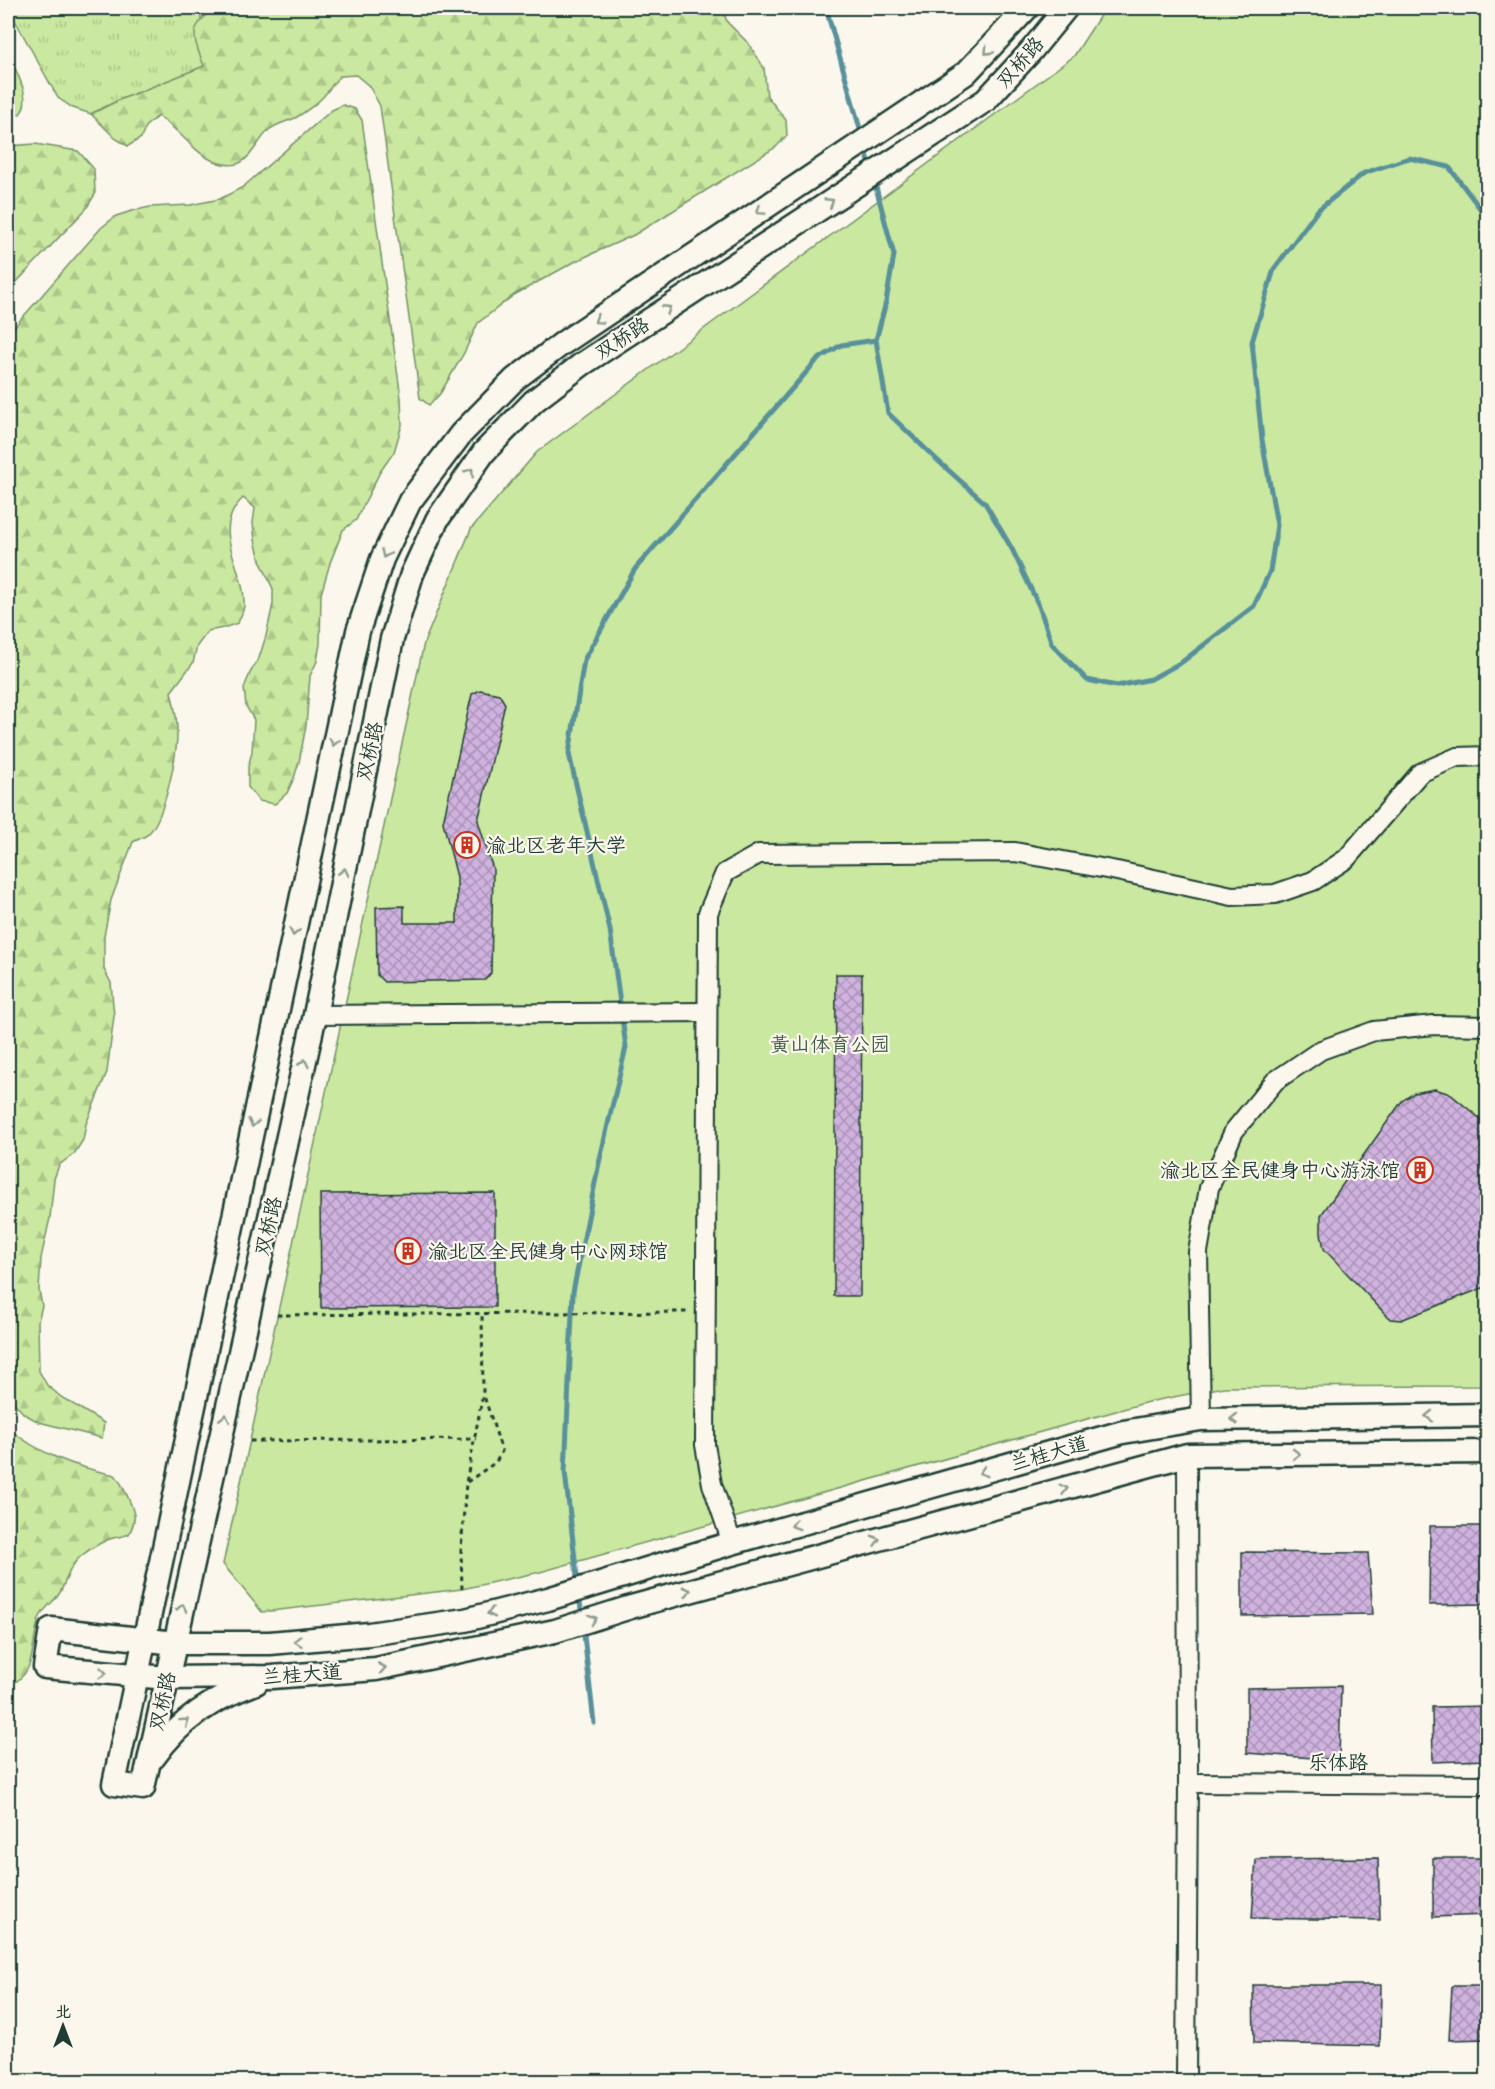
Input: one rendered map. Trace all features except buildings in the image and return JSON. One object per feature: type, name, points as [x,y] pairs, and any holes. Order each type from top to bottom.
[{"type":"main road","name":"双桥路","points":[[1027,8],[966,73],[563,343],[514,379],[461,434],[410,501],[382,559],[358,631],[114,1784],[143,1788],[315,1015],[392,639],[412,574],[437,520],[484,452],[534,401],[581,365],[986,100],[1031,51],[1066,8]]},
{"type":"main road","name":"兰桂大道","points":[[1488,1415],[1201,1419],[1123,1432],[732,1543],[548,1599],[465,1620],[369,1634],[270,1643],[175,1642],[51,1629],[45,1667],[167,1678],[272,1677],[376,1669],[555,1631],[631,1606],[1187,1455],[1488,1452]]},
{"type":"main road","points":[[148,1766],[169,1736],[193,1715],[228,1693],[272,1677]]},
{"type":"street","points":[[732,1543],[712,1484],[705,1445],[708,913],[724,873],[759,854],[1015,852],[1232,896],[1275,894],[1313,881],[1346,859],[1420,773],[1457,757],[1488,756]]},
{"type":"street","points":[[315,1015],[707,1012]]},
{"type":"street","points":[[1201,1419],[1198,1252],[1209,1188],[1234,1131],[1275,1082],[1321,1050],[1374,1032],[1434,1025],[1488,1026]]},
{"type":"street","points":[[1186,2082],[1187,1455]]},
{"type":"street","name":"乐体路","points":[[1188,1783],[1488,1785]]},
{"type":"path","points":[[462,1589],[461,1550],[466,1483],[483,1394],[482,1312]]},
{"type":"path","points":[[277,1315],[705,1312]]},
{"type":"path","points":[[466,1483],[496,1462],[502,1451],[483,1394]]},
{"type":"path","points":[[250,1441],[476,1439]]},
{"type":"green space","points":[[11,8],[216,8],[201,18],[198,50],[205,66],[119,100],[91,114],[73,108],[58,98],[12,15]]},
{"type":"green space","points":[[216,8],[721,8],[728,23],[749,44],[764,68],[767,96],[786,120],[787,136],[776,147],[634,235],[576,261],[514,295],[478,323],[464,353],[440,394],[429,405],[420,398],[380,106],[369,86],[356,75],[340,76],[314,105],[297,117],[271,128],[249,156],[237,164],[229,165],[210,160],[202,155],[158,116],[147,125],[141,138],[128,146],[115,138],[91,114],[119,100],[204,66],[195,40],[195,33],[200,21]]},
{"type":"green space","name":"黄山体育公园","points":[[1105,8],[1487,8],[1487,1386],[1224,1387],[1148,1402],[540,1572],[462,1589],[262,1612],[223,1564],[424,643],[471,529],[537,452],[1074,56]]},
{"type":"green space","points":[[8,53],[24,92],[24,107],[20,114],[8,115]]},
{"type":"green space","points":[[343,105],[355,109],[362,120],[401,398],[402,425],[394,452],[380,472],[356,520],[343,530],[330,563],[321,594],[320,644],[317,661],[310,676],[306,726],[299,762],[287,793],[275,804],[259,801],[248,787],[254,720],[246,706],[244,688],[259,658],[266,636],[273,604],[273,589],[260,560],[255,540],[253,523],[255,508],[243,498],[233,511],[228,537],[243,591],[243,612],[238,623],[208,631],[197,646],[193,663],[171,692],[177,739],[165,799],[155,825],[144,837],[133,842],[111,900],[104,936],[104,969],[111,983],[114,1016],[107,1072],[86,1124],[83,1140],[74,1154],[59,1165],[54,1179],[50,1218],[41,1258],[39,1290],[42,1306],[38,1321],[39,1371],[47,1385],[61,1397],[104,1423],[102,1438],[39,1422],[24,1414],[8,1396],[8,334],[101,228],[116,216],[150,207],[190,205],[220,199],[243,187],[332,110]]},
{"type":"green space","points":[[35,144],[78,151],[94,169],[95,194],[86,209],[8,291],[8,146]]},
{"type":"green space","points":[[8,1428],[32,1445],[58,1458],[115,1475],[126,1494],[134,1518],[129,1534],[104,1542],[86,1552],[76,1561],[59,1594],[43,1611],[39,1619],[29,1666],[18,1681],[8,1686]]},
{"type":"waterway","points":[[826,8],[862,136]]},
{"type":"waterway","points":[[865,148],[871,168]]},
{"type":"waterway","points":[[874,180],[894,255],[886,302],[876,340],[888,413],[985,503],[1012,549],[1039,606],[1052,644],[1087,680],[1117,686],[1151,679],[1182,662],[1254,606],[1270,571],[1277,525],[1262,440],[1252,342],[1274,269],[1318,210],[1364,173],[1409,158],[1449,167],[1482,211],[1488,223]]},
{"type":"waterway","points":[[578,1585],[565,1472],[573,1292],[599,1163],[626,1047],[610,930],[569,754],[584,660],[635,569],[817,360],[841,345],[876,340]]},
{"type":"waterway","points":[[579,1594],[582,1617]]},
{"type":"waterway","points":[[583,1627],[594,1723]]},
{"type":"place","name":"渝北区老年大学","points":[[467,845]]},
{"type":"place","name":"渝北区全民健身中心游泳馆","points":[[1420,1170]]},
{"type":"place","name":"渝北区全民健身中心网球馆","points":[[408,1251]]}]
